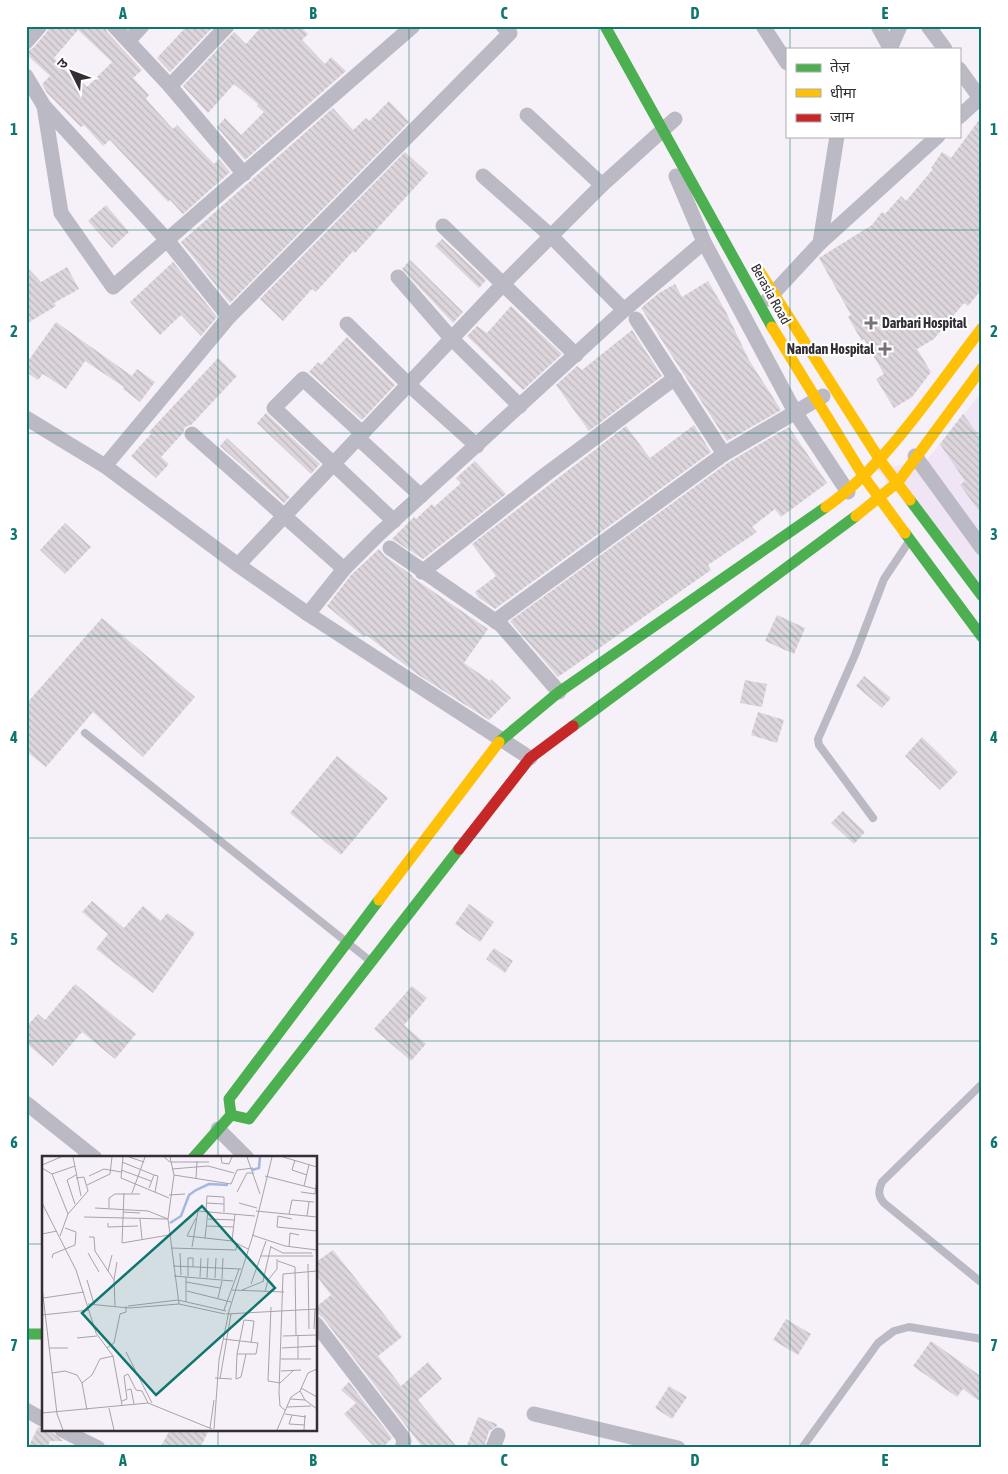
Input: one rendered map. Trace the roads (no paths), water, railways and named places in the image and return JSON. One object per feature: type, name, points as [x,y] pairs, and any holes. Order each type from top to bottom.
[{"type":"street","points":[[26,42],[40,26]]},
{"type":"street","points":[[114,26],[170,86],[244,174]]},
{"type":"street","points":[[129,40],[142,26]]},
{"type":"street","points":[[170,86],[227,26]]},
{"type":"street","points":[[44,106],[62,213],[113,288],[413,26]]},
{"type":"street","points":[[105,466],[228,317],[510,33],[503,26]]},
{"type":"street","name":"Berasia Road","points":[[605,26],[660,131],[760,307],[816,400],[879,500],[982,637]]},
{"type":"street","points":[[763,26],[786,61]]},
{"type":"street","points":[[878,26],[889,48]]},
{"type":"street","points":[[890,48],[900,26]]},
{"type":"street","points":[[928,26],[944,48]]},
{"type":"street","points":[[960,70],[981,97],[960,116]]},
{"type":"street","points":[[26,76],[44,106],[167,240],[228,317]]},
{"type":"street","points":[[527,115],[602,185]]},
{"type":"street","points":[[238,566],[504,283],[602,185],[660,131],[673,115],[683,134]]},
{"type":"street","points":[[660,131],[704,242],[795,412],[848,492]]},
{"type":"street","points":[[820,243],[835,138]]},
{"type":"street","points":[[760,307],[820,243],[936,138]]},
{"type":"street","points":[[484,176],[551,236],[630,315],[675,378],[724,454]]},
{"type":"street","points":[[443,226],[504,283],[576,355]]},
{"type":"street","points":[[308,614],[344,569],[394,521],[576,355],[630,315],[704,242]]},
{"type":"street","name":"Berasia Road","points":[[754,260],[772,294],[880,460],[982,596]]},
{"type":"street","points":[[398,277],[451,338],[520,406]]},
{"type":"street","points":[[347,324],[408,384],[477,446]]},
{"type":"street","points":[[231,1115],[229,1099],[500,741],[559,692],[848,492],[880,460],[982,328]]},
{"type":"street","points":[[231,1115],[249,1119],[530,758],[879,500],[898,482],[915,456],[982,368]]},
{"type":"street","points":[[422,572],[545,475],[675,378]]},
{"type":"street","points":[[394,521],[274,408],[303,379],[422,496]]},
{"type":"street","points":[[495,621],[724,454],[834,390]]},
{"type":"street","points":[[26,418],[105,466],[238,566],[308,614],[500,741],[530,758]]},
{"type":"street","points":[[192,434],[344,569]]},
{"type":"street","points":[[915,456],[982,548]]},
{"type":"street","points":[[390,548],[508,631],[559,692]]},
{"type":"street","points":[[26,1102],[93,1156]]},
{"type":"street","points":[[195,1156],[231,1115]]},
{"type":"street","points":[[218,1129],[245,1156]]},
{"type":"street","points":[[318,1327],[402,1436],[404,1441],[402,1448]]},
{"type":"street","points":[[26,1334],[42,1334]]},
{"type":"street","points":[[26,1410],[42,1419]]},
{"type":"street","points":[[534,1414],[678,1448]]},
{"type":"street","points":[[66,1432],[98,1448]]},
{"type":"lane","points":[[873,818],[820,745],[818,738],[855,656],[884,579],[896,557],[910,541]]},
{"type":"lane","points":[[85,733],[371,961]]},
{"type":"lane","points":[[982,1084],[882,1182],[878,1190],[879,1197],[884,1203],[982,1283]]},
{"type":"lane","points":[[802,1448],[878,1344],[894,1331],[909,1327],[982,1339]]},
{"type":"place","name":"Darbari Hospital","points":[[871,323]]},
{"type":"place","name":"Nandan Hospital","points":[[885,349]]}]
